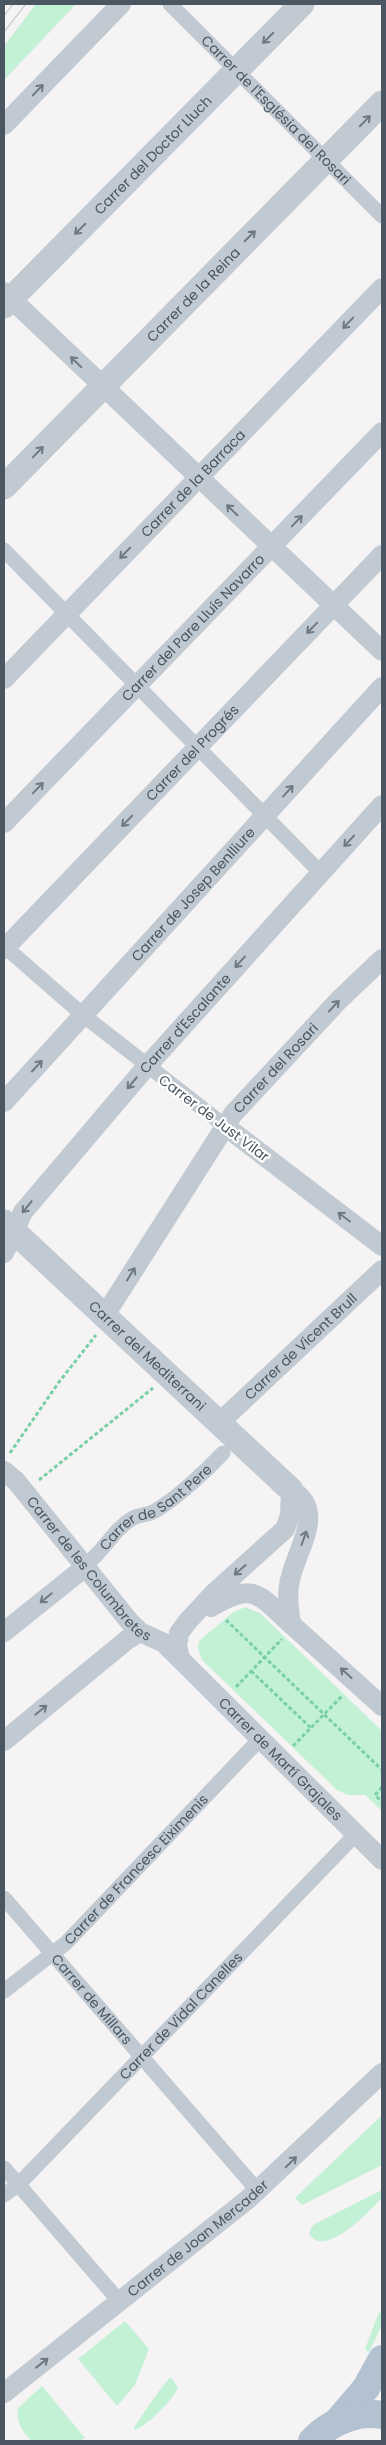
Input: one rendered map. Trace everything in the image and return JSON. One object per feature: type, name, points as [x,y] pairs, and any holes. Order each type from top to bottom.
[{"type":"main road","points":[[312,2441],[337,2422],[366,2388],[382,2359]]},
{"type":"main road","points":[[337,2422],[364,2414],[382,2415]]},
{"type":"street","points":[[4,125],[121,4]]},
{"type":"street","name":"Carrer de l'Església del Rosari","points":[[170,4],[382,216]]},
{"type":"street","name":"Carrer del Doctor Lluch","points":[[6,299],[302,4]]},
{"type":"street","name":"Carrer de la Reina","points":[[4,487],[101,386],[382,103]]},
{"type":"street","name":"Carrer de la Barraca","points":[[4,679],[198,476],[382,288]]},
{"type":"street","points":[[6,299],[198,476],[271,548],[382,651]]},
{"type":"street","name":"Carrer del Pare Lluís Navarro","points":[[4,823],[382,432]]},
{"type":"street","points":[[4,550],[320,872]]},
{"type":"street","name":"Carrer del Progrés","points":[[4,948],[382,555]]},
{"type":"street","name":"Carrer de Josep Benlliure","points":[[4,1102],[382,688]]},
{"type":"street","name":"Carrer d'Escalante","points":[[7,1235],[23,1212],[147,1066],[382,805]]},
{"type":"street","name":"Carrer de Just Vilar","points":[[4,948],[147,1066],[382,1246]]},
{"type":"street","name":"Carrer del Rosari","points":[[104,1315],[225,1126],[339,1000],[382,959]]},
{"type":"street","name":"Carrer del Mediterrani","points":[[7,1235],[104,1315],[291,1490]]},
{"type":"street","name":"Carrer de Vicent Brull","points":[[219,1423],[382,1270]]},
{"type":"street","name":"Carrer de Sant Pere","points":[[4,1632],[104,1550],[110,1537],[134,1517],[154,1512],[212,1465],[223,1453]]},
{"type":"street","name":"Carrer de les Columbretes","points":[[5,1464],[16,1481],[87,1564],[128,1621],[140,1632],[164,1643],[180,1658]]},
{"type":"street","points":[[180,1658],[177,1646],[179,1633],[188,1621],[213,1594],[285,1529],[290,1515],[291,1490],[300,1495],[307,1505],[309,1518],[289,1585],[289,1629]]},
{"type":"street","points":[[188,1621],[231,1596],[252,1592],[261,1598],[289,1629],[382,1706]]},
{"type":"street","points":[[4,1741],[128,1639],[140,1632]]},
{"type":"street","name":"Carrer de Martí Grajales","points":[[180,1658],[382,1860]]},
{"type":"street","name":"Carrer de Francesc Eiximenis","points":[[4,1991],[66,1943],[260,1739]]},
{"type":"street","name":"Carrer de Vidal Canelles","points":[[4,2195],[18,2185],[140,2056],[356,1834]]},
{"type":"street","name":"Carrer de Millars","points":[[4,1898],[258,2191]]},
{"type":"street","name":"Carrer de Joan Mercader","points":[[4,2393],[258,2191],[382,2073]]},
{"type":"street","points":[[4,2168],[120,2302]]},
{"type":"path","points":[[5,1464],[59,1382],[96,1335],[104,1315]]},
{"type":"path","points":[[38,1480],[153,1387]]},
{"type":"path","points":[[221,1616],[382,1770]]},
{"type":"path","points":[[231,1693],[289,1629]]},
{"type":"path","points":[[251,1671],[311,1728]]},
{"type":"path","points":[[290,1750],[347,1690]]},
{"type":"path","points":[[382,1787],[375,1795],[382,1802]]},
{"type":"green space","points":[[36,4],[76,4],[4,80],[4,46]]},
{"type":"green space","points":[[245,1607],[260,1613],[382,1731],[382,1811],[365,1795],[348,1795],[337,1790],[202,1660],[198,1648],[199,1641],[232,1613]]},
{"type":"green space","points":[[382,2115],[382,2165],[302,2205],[295,2198]]},
{"type":"green space","points":[[382,2190],[382,2198],[358,2222],[336,2237],[325,2241],[316,2240],[309,2233],[313,2225]]},
{"type":"green space","points":[[379,2312],[382,2313],[382,2325],[369,2352],[365,2349]]},
{"type":"green space","points":[[125,2321],[149,2349],[135,2385],[117,2406],[78,2359]]},
{"type":"green space","points":[[171,2377],[178,2388],[175,2393],[153,2418],[135,2430],[134,2427]]},
{"type":"green space","points":[[42,2386],[85,2438],[79,2441],[32,2441],[25,2434],[19,2422],[18,2408]]},
{"type":"tram line","points":[[4,16],[13,4]]},
{"type":"tram line","points":[[4,32],[26,4]]}]
